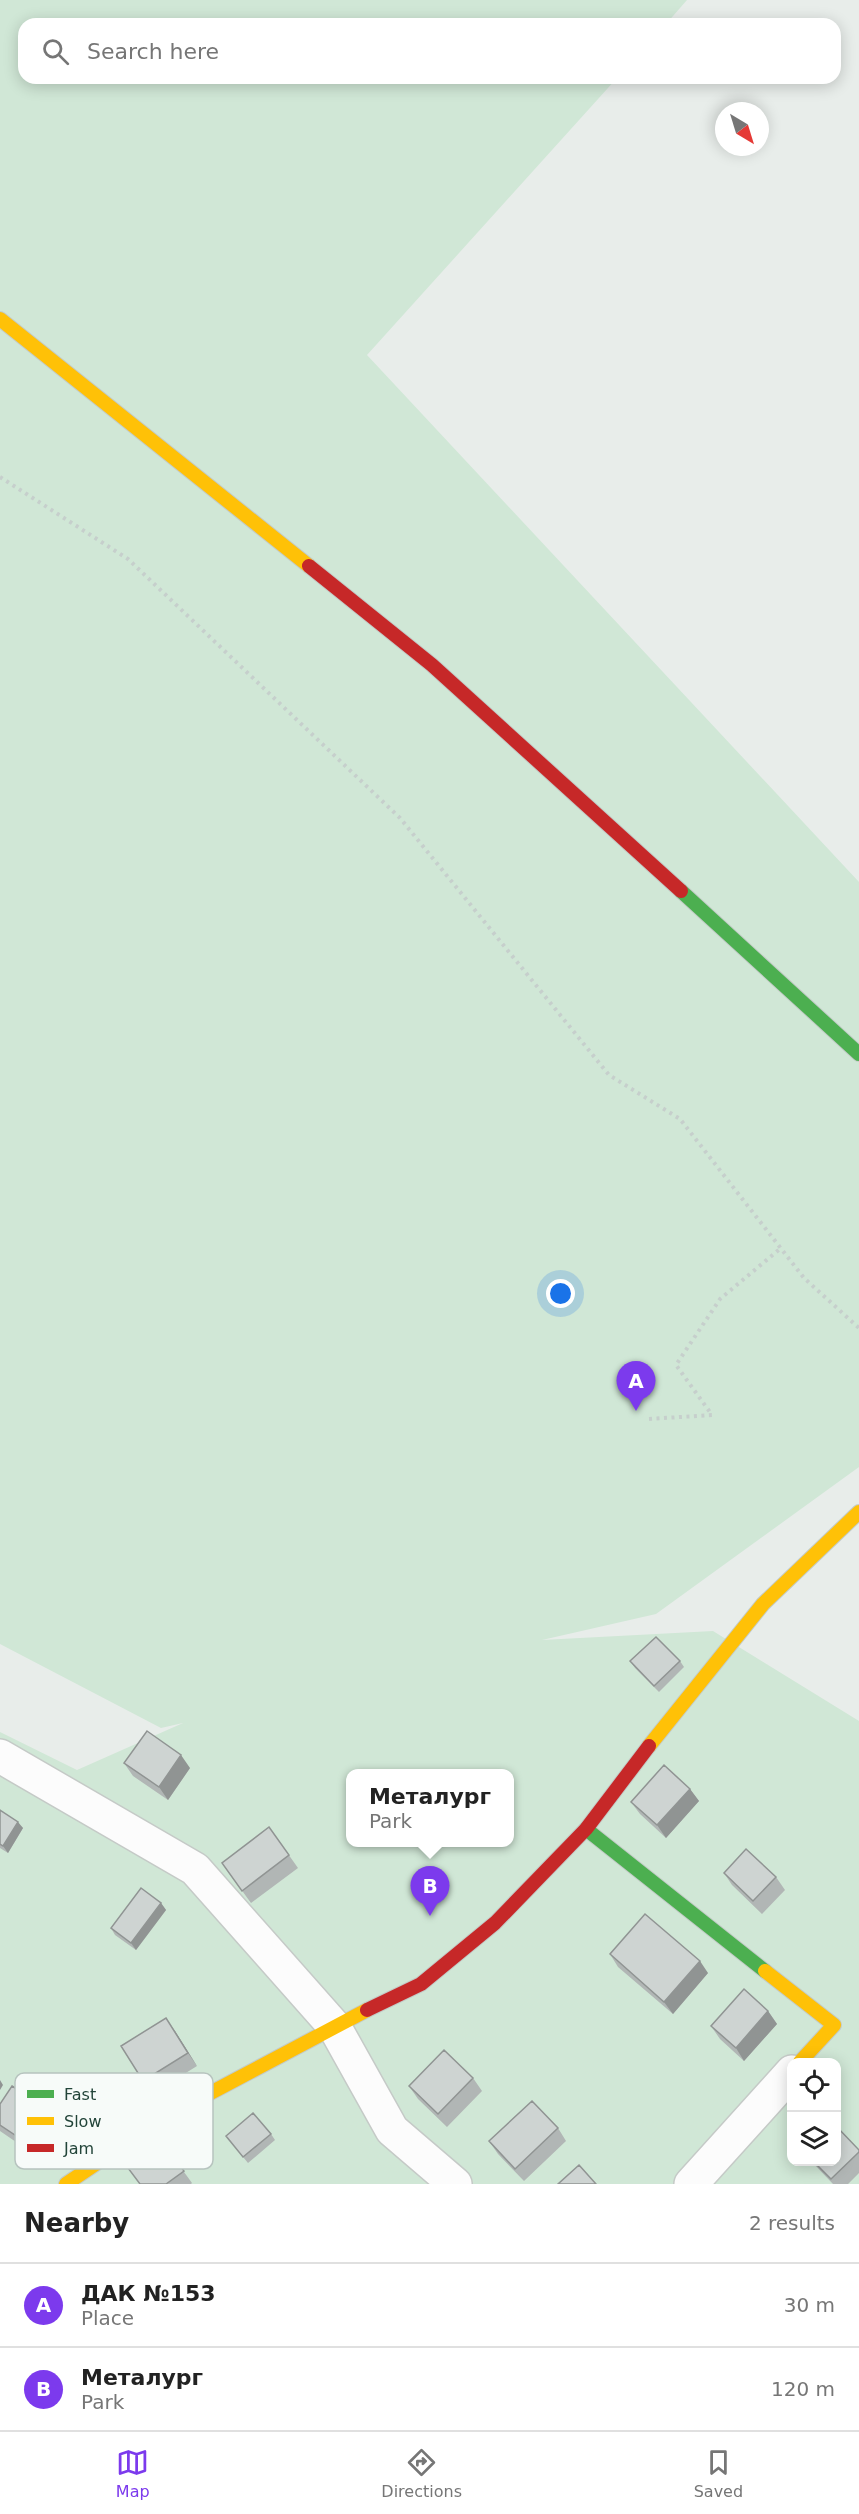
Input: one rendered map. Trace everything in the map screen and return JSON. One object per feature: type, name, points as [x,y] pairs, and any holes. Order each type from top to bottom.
[{"type":"street","points":[[0,319],[432,665],[859,1054]]},
{"type":"street","points":[[213,2091],[334,2026],[421,1984],[495,1923],[586,1829],[690,1693],[763,1604],[859,1512]]},
{"type":"street","points":[[0,1756],[195,1869],[334,2026],[392,2130],[454,2184]]},
{"type":"street","points":[[586,1829],[834,2025],[804,2058]]},
{"type":"street","points":[[691,2184],[787,2078]]},
{"type":"street","points":[[66,2184],[88,2169]]},
{"type":"path","points":[[0,477],[128,559],[400,818],[609,1076],[680,1119],[804,1278],[859,1328]]},
{"type":"path","points":[[649,1419],[711,1415],[676,1365],[720,1299],[781,1248]]},
{"type":"green space","points":[[0,0],[687,0],[671,18],[18,18],[18,84],[612,84],[367,355],[859,882],[859,1467],[656,1614],[542,1640],[713,1631],[859,1721],[859,2184],[0,2184],[0,1732],[77,1770],[183,1723],[161,1728],[0,1644]]},
{"type":"building","points":[[656,1637],[680,1661],[654,1686],[630,1661]]},
{"type":"building","points":[[147,1731],[181,1755],[159,1787],[124,1763]]},
{"type":"building","points":[[664,1765],[690,1789],[657,1825],[631,1802]]},
{"type":"building","points":[[0,1810],[18,1822],[3,1846],[0,1844]]},
{"type":"building","points":[[269,1827],[289,1855],[242,1891],[222,1863]]},
{"type":"building","points":[[746,1849],[776,1877],[753,1901],[724,1873]]},
{"type":"building","points":[[141,1888],[161,1903],[131,1943],[111,1928]]},
{"type":"building","points":[[645,1914],[700,1961],[664,2002],[610,1954]]},
{"type":"building","points":[[744,1989],[768,2011],[736,2048],[711,2026]]},
{"type":"building","points":[[166,2018],[188,2053],[156,2073],[138,2073],[121,2046]]},
{"type":"building","points":[[444,2050],[473,2078],[438,2114],[409,2086]]},
{"type":"building","points":[[12,2086],[15,2088],[15,2135],[0,2125],[0,2104]]},
{"type":"building","points":[[532,2101],[558,2128],[515,2169],[489,2141]]},
{"type":"building","points":[[253,2113],[271,2134],[243,2157],[226,2136]]},
{"type":"building","points":[[841,2131],[859,2152],[831,2179],[818,2166],[841,2166]]},
{"type":"building","points":[[579,2165],[596,2184],[558,2184]]},
{"type":"building","points":[[129,2169],[182,2169],[184,2171],[166,2184],[140,2184]]},
{"type":"traffic: fast","points":[[681,891],[859,1054]]},
{"type":"traffic: fast","points":[[586,1829],[765,1971]]},
{"type":"traffic: slow","points":[[0,319],[309,566]]},
{"type":"traffic: slow","points":[[649,1746],[763,1604],[859,1512]]},
{"type":"traffic: slow","points":[[765,1971],[834,2025],[804,2058]]},
{"type":"traffic: slow","points":[[213,2092],[367,2010]]},
{"type":"traffic: slow","points":[[66,2184],[88,2169]]},
{"type":"traffic: jam","points":[[309,566],[432,665],[681,891]]},
{"type":"traffic: jam","points":[[367,2010],[421,1984],[495,1923],[586,1829],[649,1746]]},
{"type":"place","name":"ДАК №153","points":[[636,1411]]},
{"type":"place","name":"Металург","points":[[430,1916]]}]
